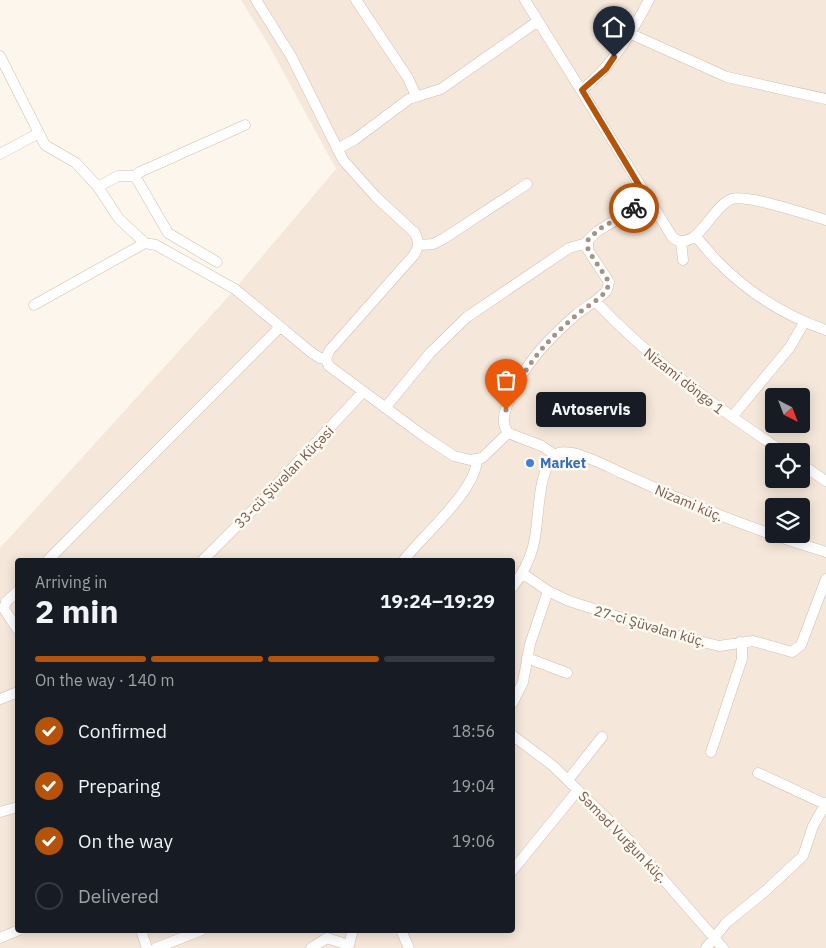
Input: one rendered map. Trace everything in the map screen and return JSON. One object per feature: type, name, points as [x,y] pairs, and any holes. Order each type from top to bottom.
[{"type":"street","points":[[256,0],[291,56],[337,149],[358,178],[415,234],[419,244]]},
{"type":"street","points":[[356,0],[408,78],[416,96]]},
{"type":"street","points":[[582,90],[606,69],[631,34],[649,0]]},
{"type":"street","points":[[529,2],[538,21],[670,235],[681,242]]},
{"type":"street","points":[[615,17],[631,34],[727,78],[826,99]]},
{"type":"street","points":[[337,149],[354,140],[401,104],[416,96],[433,94],[441,89],[538,21]]},
{"type":"street","points":[[0,56],[45,145],[76,163],[98,188],[119,219],[145,243],[168,250],[234,289],[312,353],[326,359],[333,369],[363,392],[454,456],[477,460],[486,456],[508,433]]},
{"type":"street","points":[[98,188],[118,176],[135,176],[140,172],[245,125]]},
{"type":"street","points":[[0,154],[39,134]]},
{"type":"street","points":[[135,176],[168,233],[217,262]]},
{"type":"street","points":[[419,244],[434,244],[528,184]]},
{"type":"street","points":[[681,242],[695,236],[723,205],[736,198],[750,199],[826,220]]},
{"type":"street","points":[[385,408],[430,353],[467,317],[569,248],[587,243],[598,230],[648,200]]},
{"type":"street","points":[[695,236],[716,260],[751,290],[804,323],[826,330]]},
{"type":"street","points":[[681,242],[683,260]]},
{"type":"street","points":[[34,305],[145,243]]},
{"type":"street","points":[[508,433],[504,418],[514,388],[522,373],[546,343],[607,290],[609,282],[588,250],[587,243]]},
{"type":"street","points":[[326,359],[332,347],[409,261],[419,244]]},
{"type":"street","name":"Nizami döngə 1","points":[[595,301],[640,346],[697,393],[770,443]]},
{"type":"street","points":[[732,417],[790,347],[804,323]]},
{"type":"street","points":[[50,558],[280,327]]},
{"type":"street","name":"33-cü Şüvəlan Küçəsi","points":[[207,558],[363,392]]},
{"type":"street","points":[[508,433],[542,446],[555,454],[544,476],[533,547],[522,573],[515,584]]},
{"type":"street","name":"Nizami küç.","points":[[555,454],[564,451],[575,453],[731,521],[826,552]]},
{"type":"street","points":[[406,558],[453,505],[474,475],[477,460]]},
{"type":"street","points":[[810,470],[826,481]]},
{"type":"street","name":"27-ci Şüvəlan küç.","points":[[522,573],[548,591],[580,604],[671,634],[719,646],[753,641],[792,652],[798,650],[826,579]]},
{"type":"street","points":[[515,698],[523,682],[535,624],[548,591]]},
{"type":"street","points":[[15,594],[6,602],[4,609],[15,626]]},
{"type":"street","points":[[711,752],[742,659],[740,642]]},
{"type":"street","points":[[527,658],[567,673]]},
{"type":"street","points":[[0,699],[15,693]]},
{"type":"street","name":"Səməd Vurğun küç.","points":[[515,737],[540,754],[637,848],[723,948]]},
{"type":"street","points":[[568,780],[602,737]]},
{"type":"street","points":[[706,948],[726,923],[798,862],[806,849],[813,826],[826,804],[758,773]]},
{"type":"street","points":[[515,867],[578,790]]},
{"type":"street","points":[[0,812],[15,808]]},
{"type":"street","points":[[0,938],[15,932]]},
{"type":"street","points":[[142,933],[147,948]]},
{"type":"street","points":[[156,948],[194,933]]},
{"type":"street","points":[[311,948],[326,934],[348,947],[352,933]]},
{"type":"street","points":[[402,933],[409,948]]},
{"type":"shaded area","points":[[241,0],[826,0],[826,948],[0,948],[0,548],[227,298],[336,169],[267,42]]},
{"type":"way so far","points":[[506,410],[519,378],[535,355],[562,327],[604,293],[609,286],[607,278],[588,250],[588,240],[598,230],[634,208]]},
{"type":"place","name":"Avtoservis","points":[[506,410]]},
{"type":"place","name":"Market","points":[[530,463]]},
{"type":"route","points":[[614,57],[606,69],[582,90],[648,200],[634,208]]}]
